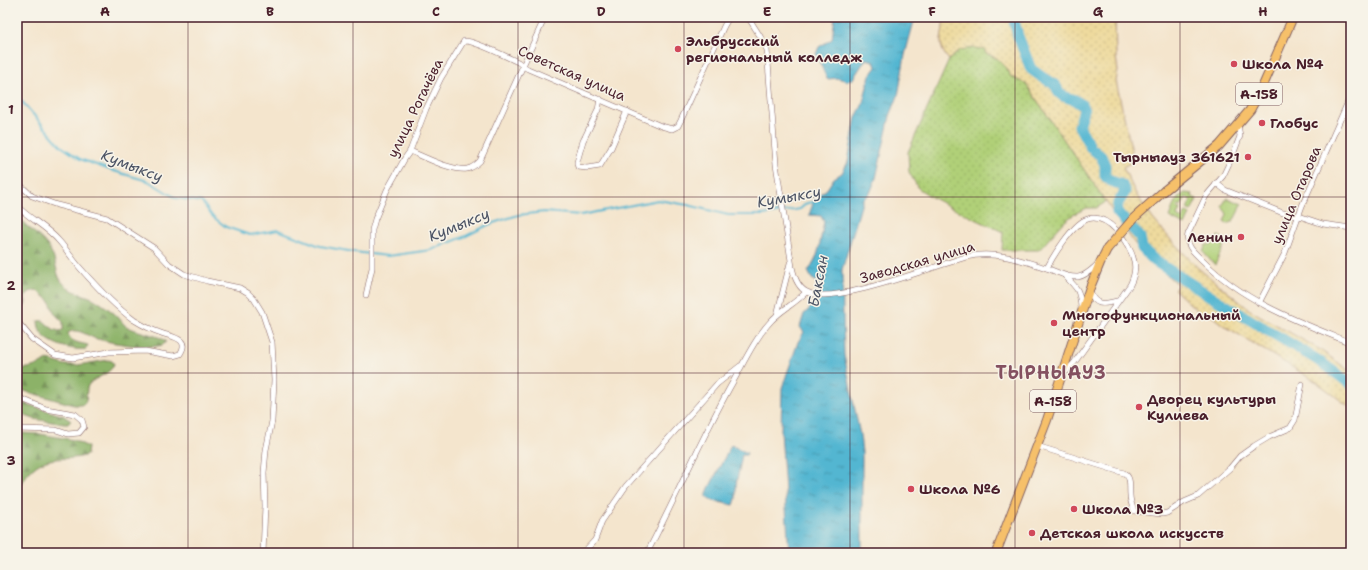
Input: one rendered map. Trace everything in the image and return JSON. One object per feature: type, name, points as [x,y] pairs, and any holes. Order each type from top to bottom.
[{"type":"main road","name":"А-158","points":[[996,553],[1062,377],[1089,290],[1107,249],[1151,201],[1212,152],[1238,125],[1259,96],[1293,17]]},
{"type":"street","points":[[410,151],[438,162],[462,169],[469,168],[477,164],[485,152],[545,17]]},
{"type":"street","name":"Советская улица","points":[[462,44],[466,40],[476,43],[518,62],[523,66],[661,126],[674,128],[678,126],[724,26],[731,17]]},
{"type":"street","points":[[647,553],[670,508],[712,418],[743,364],[764,330],[776,316],[798,301],[806,292],[797,281],[791,259],[776,164],[767,50],[748,17]]},
{"type":"street","name":"улица Рогачёва","points":[[366,295],[372,268],[372,230],[375,219],[387,190],[410,151],[426,109],[441,78],[462,44]]},
{"type":"street","name":"улица Отарова","points":[[1259,303],[1285,253],[1299,216],[1351,95]]},
{"type":"street","points":[[600,99],[598,110],[577,162],[578,167],[586,168],[600,166],[611,148],[627,111]]},
{"type":"street","points":[[1238,125],[1240,136],[1237,146],[1226,170],[1206,196],[1188,234],[1187,242],[1189,246],[1222,278],[1259,303],[1351,343]]},
{"type":"street","points":[[17,182],[32,196],[57,205],[107,218],[154,248],[169,264],[184,274],[207,281],[240,288],[254,299],[262,312],[272,342],[274,380],[272,421],[266,450],[264,473],[265,506],[263,553]]},
{"type":"street","points":[[1216,183],[1225,190],[1273,210],[1299,216],[1323,224],[1351,228]]},
{"type":"street","points":[[17,206],[59,240],[81,269],[125,314],[141,324],[179,339],[182,343],[183,350],[180,354],[173,356],[145,351],[109,352],[73,358],[55,355],[32,339],[17,321]]},
{"type":"street","points":[[1047,268],[1056,253],[1078,225],[1085,220],[1092,218],[1103,221],[1113,227],[1120,234],[1130,249],[1134,262],[1134,274],[1132,281],[1074,363],[1062,377]]},
{"type":"street","name":"Заводская улица","points":[[806,292],[813,294],[844,293],[866,288],[972,256],[1003,256],[1047,268],[1064,275]]},
{"type":"street","points":[[776,316],[791,259]]},
{"type":"street","points":[[1064,275],[1073,277],[1082,276],[1100,263]]},
{"type":"street","points":[[1064,275],[1076,286],[1079,291],[1081,314]]},
{"type":"street","points":[[1089,290],[1092,297],[1098,303],[1105,304],[1118,301]]},
{"type":"street","points":[[583,553],[595,540],[602,521],[626,486],[717,384],[743,364]]},
{"type":"street","points":[[1037,446],[1124,473],[1128,476],[1130,482],[1130,494],[1134,511],[1162,514],[1167,513],[1184,502],[1198,496],[1230,468],[1240,456],[1254,446],[1269,437],[1290,428],[1295,420],[1302,384]]},
{"type":"street","points":[[17,397],[46,409],[75,414],[82,420],[84,427],[78,433],[68,434],[56,430],[17,429]]},
{"type":"green space","points":[[974,48],[985,49],[985,53],[998,59],[1003,64],[1011,77],[1026,84],[1106,202],[1096,208],[1087,208],[1076,213],[1065,221],[1039,250],[1002,250],[1003,232],[933,198],[918,188],[909,172],[908,152],[949,60],[960,50]]},
{"type":"green space","points":[[1185,193],[1193,194],[1192,197],[1197,199],[1191,211],[1187,209],[1191,200],[1186,197],[1181,206],[1179,205],[1177,208],[1180,209],[1177,216],[1182,219],[1186,212],[1190,214],[1185,225],[1169,217],[1177,200]]},
{"type":"green space","points":[[1227,198],[1242,204],[1233,222],[1227,224],[1224,222],[1227,214],[1222,206]]},
{"type":"green space","points":[[17,215],[46,244],[54,260],[59,278],[67,287],[94,299],[115,314],[126,326],[163,339],[166,341],[163,345],[139,346],[109,342],[94,338],[78,331],[71,331],[68,333],[70,338],[75,342],[88,345],[86,349],[74,349],[60,346],[43,336],[40,331],[38,321],[44,322],[53,329],[59,331],[63,330],[63,322],[55,314],[49,300],[36,290],[29,292],[25,298],[25,306],[17,307]]},
{"type":"green space","points":[[1218,236],[1221,237],[1225,243],[1215,265],[1203,252],[1206,245],[1214,243]]},
{"type":"green space","points":[[48,360],[65,365],[78,365],[108,360],[112,361],[114,364],[110,371],[89,384],[85,403],[82,405],[74,405],[17,389],[17,369],[33,367]]},
{"type":"green space","points":[[17,401],[64,416],[71,421],[68,424],[64,424],[34,419],[17,413]]},
{"type":"green space","points":[[17,433],[40,434],[74,440],[88,447],[87,455],[76,458],[49,460],[42,463],[27,475],[17,492]]},
{"type":"sand","points":[[943,17],[1115,17],[1116,57],[1118,71],[1116,81],[1134,161],[1123,167],[1137,196],[1153,219],[1199,269],[1250,310],[1319,349],[1351,372],[1351,408],[1315,381],[1223,325],[1207,312],[1203,316],[1174,289],[1178,285],[1135,244],[1026,84],[1011,77],[998,59],[985,53],[960,50],[949,60],[941,44]]},
{"type":"water","name":"Баксан","points":[[835,17],[915,17],[905,55],[898,96],[890,116],[876,178],[870,193],[863,199],[842,270],[844,355],[862,452],[862,553],[789,553],[781,431],[782,388],[798,342],[804,332],[800,327],[804,314],[816,302],[820,288],[820,283],[812,279],[808,271],[817,254],[824,222],[821,216],[809,215],[815,198],[827,189],[834,178],[842,173],[848,162],[856,117],[862,106],[870,75],[876,67],[874,61],[866,59],[852,80],[847,81],[838,78],[827,79],[816,54],[819,47],[832,39]]},
{"type":"water","points":[[731,445],[747,453],[746,455],[742,455],[734,505],[713,501],[706,496]]},
{"type":"waterway","points":[[1013,17],[1018,36],[1031,69],[1056,86],[1059,93],[1063,96],[1075,100],[1083,106],[1084,110],[1079,126],[1091,148],[1101,156],[1105,165],[1105,176],[1111,181],[1122,185],[1125,192],[1118,203],[1117,212],[1140,237],[1142,248],[1155,261],[1210,296],[1316,359],[1351,384]]},
{"type":"waterway","name":"Кумыксу","points":[[17,96],[61,146],[80,159],[110,170],[148,181],[176,198],[202,202],[212,216],[226,227],[250,235],[278,230],[320,246],[354,252],[388,256],[431,250],[466,236],[490,224],[518,215],[544,212],[581,215],[658,200],[688,205],[728,215],[763,215],[800,209],[807,203],[814,202]]},
{"type":"place","name":"Эльбрусский региональный колледж","points":[[678,49]]},
{"type":"place","name":"Школа №4","points":[[1234,64]]},
{"type":"place","name":"Глобус","points":[[1262,123]]},
{"type":"place","name":"Тырныауз 361621","points":[[1248,157]]},
{"type":"place","name":"Ленин","points":[[1241,237]]},
{"type":"place","name":"Многофункциональный центр","points":[[1054,323]]},
{"type":"place","name":"Дворец культуры Кулиева","points":[[1139,407]]},
{"type":"place","name":"Школа №6","points":[[911,489]]},
{"type":"place","name":"Школа №3","points":[[1074,509]]},
{"type":"place","name":"Детская школа искусств","points":[[1032,533]]},
{"type":"district","name":"ТЫРНЫАУЗ","points":[[1051,373]]}]
